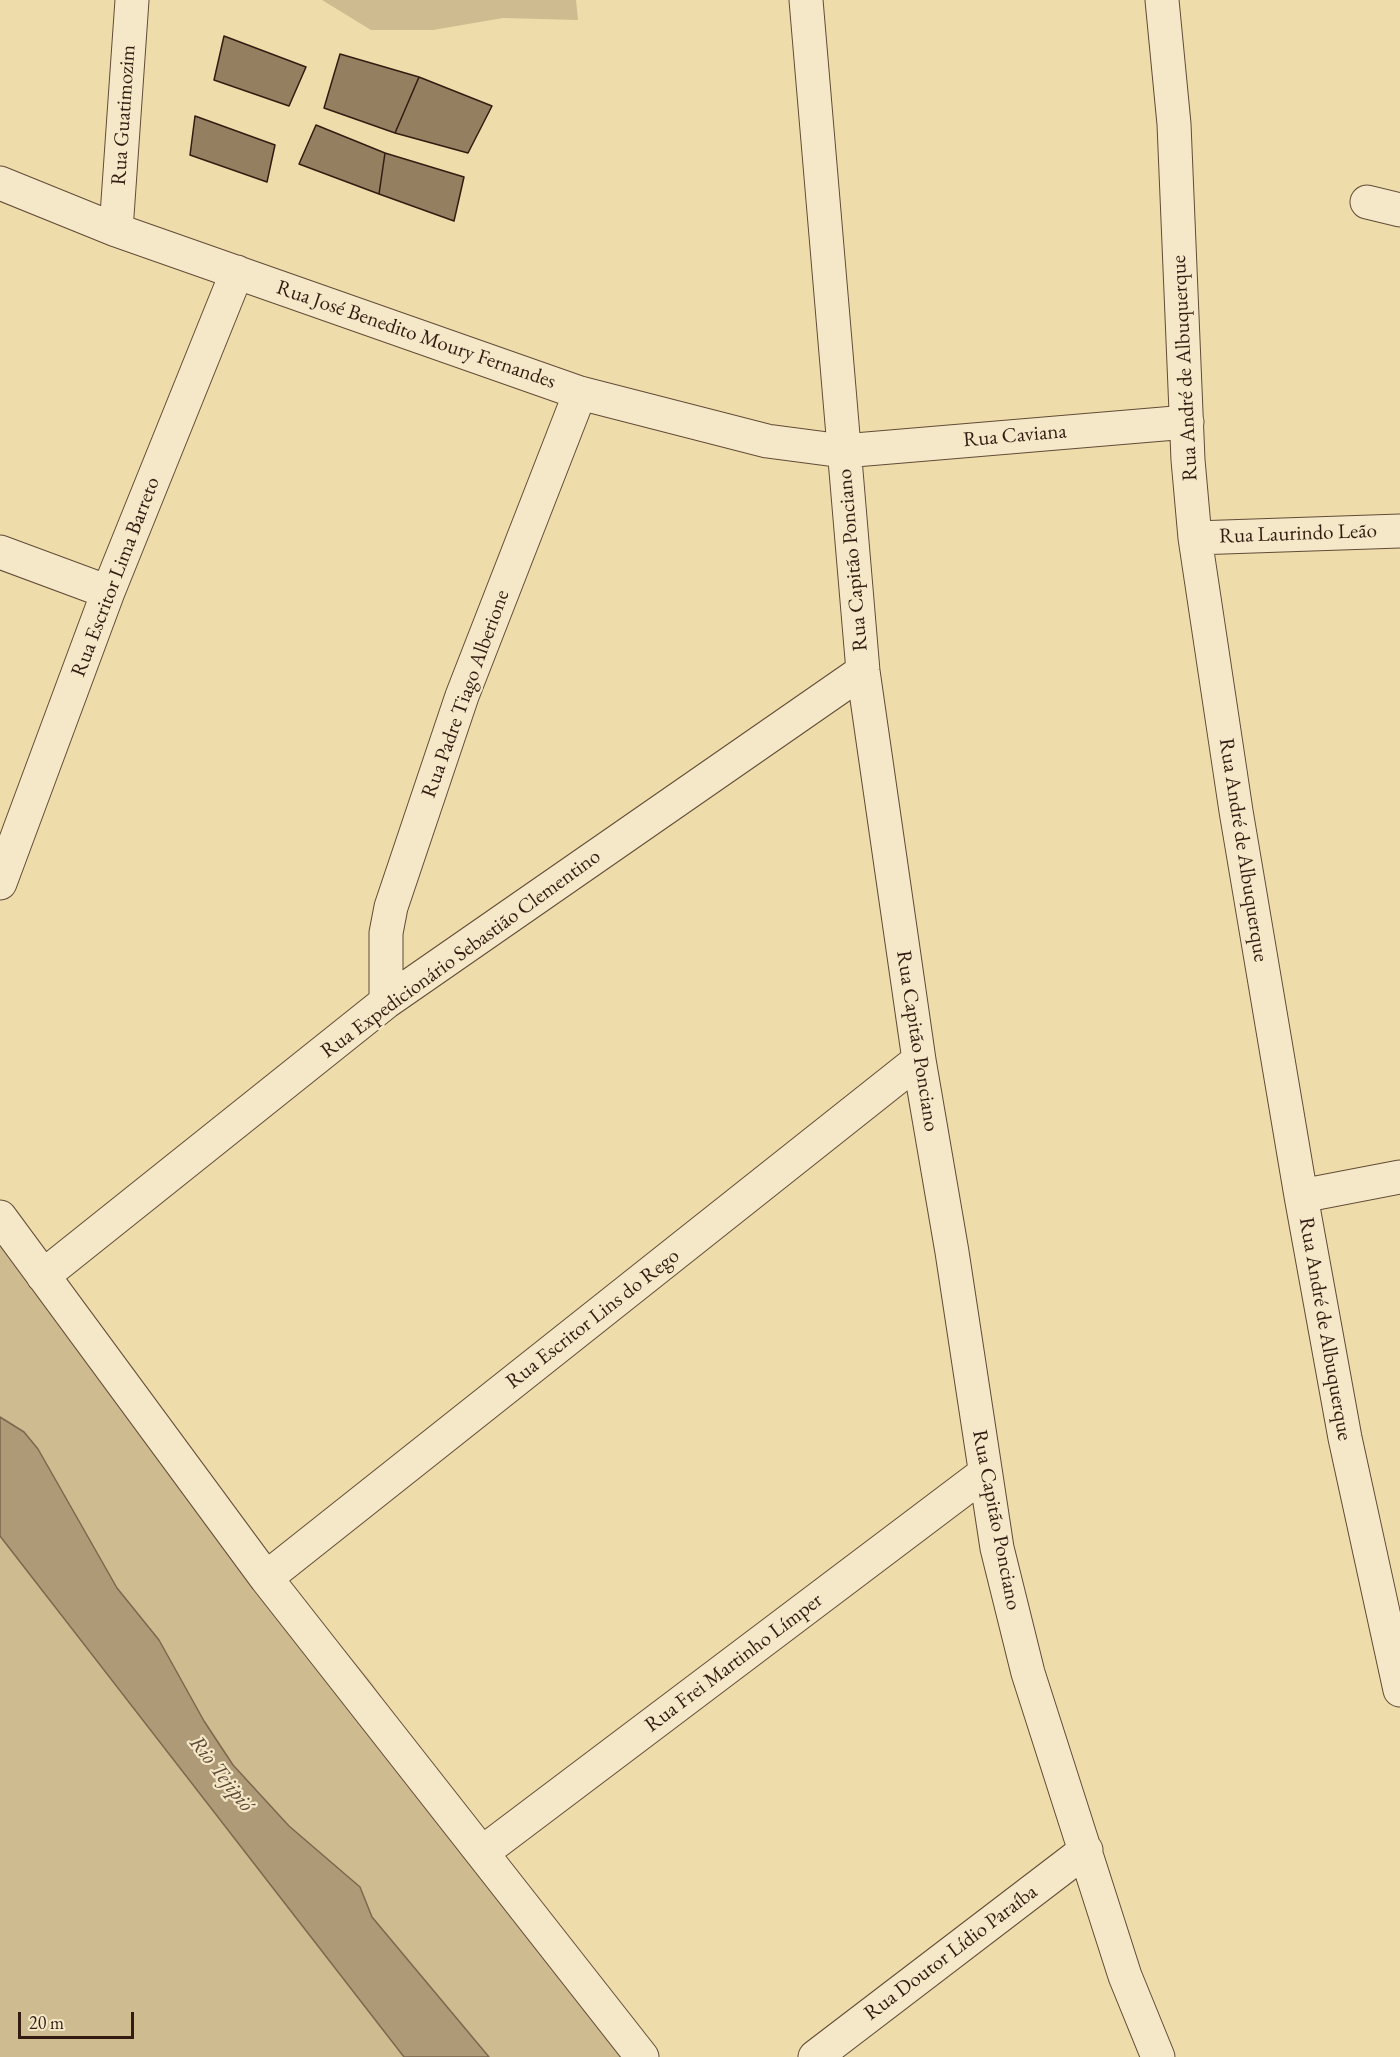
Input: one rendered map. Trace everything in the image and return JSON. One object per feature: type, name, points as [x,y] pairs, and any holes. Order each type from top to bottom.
[{"type":"street","name":"Rua Guatimozim","points":[[116,230],[132,0]]},
{"type":"street","name":"Rua Capitão Ponciano","points":[[806,0],[863,671],[919,1060],[952,1252],[985,1473],[998,1548],[1028,1673],[1125,1976],[1158,2057]]},
{"type":"street","name":"Rua André de Albuquerque","points":[[1162,0],[1174,124],[1187,422],[1196,538],[1236,811],[1301,1196],[1345,1438],[1400,1690]]},
{"type":"street","name":"Rua José Benedito Moury Fernandes","points":[[0,183],[116,230],[580,393],[767,441],[843,451]]},
{"type":"street","points":[[1367,202],[1400,210]]},
{"type":"street","name":"Rua Escritor Lima Barreto","points":[[0,883],[108,592],[237,272]]},
{"type":"street","name":"Rua Padre Tiago Alberione","points":[[386,1002],[386,933],[391,907],[462,696],[580,393]]},
{"type":"street","name":"Rua Caviana","points":[[843,451],[1187,422]]},
{"type":"street","name":"Rua Laurindo Leão","points":[[1196,538],[1400,531]]},
{"type":"street","points":[[0,552],[108,592]]},
{"type":"street","name":"Rua Expedicionário Sebastião Clementino","points":[[43,1276],[386,1002],[863,671]]},
{"type":"street","name":"Rua Escritor Lins do Rego","points":[[266,1578],[919,1060]]},
{"type":"street","points":[[1301,1196],[1400,1177]]},
{"type":"street","points":[[0,1217],[266,1578],[642,2057]]},
{"type":"street","name":"Rua Frei Martinho Límper","points":[[483,1852],[985,1473]]},
{"type":"street","name":"Rua Doutor Lídio Paraíba","points":[[815,2057],[1086,1850]]},
{"type":"shaded area","points":[[322,0],[576,0],[578,20],[503,18],[433,30],[371,30]]},
{"type":"shaded area","points":[[0,1233],[371,1682],[635,2057],[477,2057],[179,1715],[0,1458]]},
{"type":"shaded area","points":[[0,1536],[78,1638],[404,2057],[0,2057]]},
{"type":"water","name":"Rio Tejipió","points":[[0,1417],[24,1432],[38,1449],[117,1588],[159,1640],[204,1721],[233,1765],[289,1826],[360,1887],[372,1917],[489,2057],[404,2057],[0,1536]]},
{"type":"building","points":[[224,36],[306,67],[289,106],[214,80]]},
{"type":"building","points":[[340,54],[419,77],[395,133],[324,108]]},
{"type":"building","points":[[419,77],[492,106],[468,153],[395,133]]},
{"type":"building","points":[[195,116],[275,145],[267,182],[190,155]]},
{"type":"building","points":[[316,125],[385,153],[379,194],[299,164]]},
{"type":"building","points":[[385,153],[464,177],[454,221],[379,194]]}]
